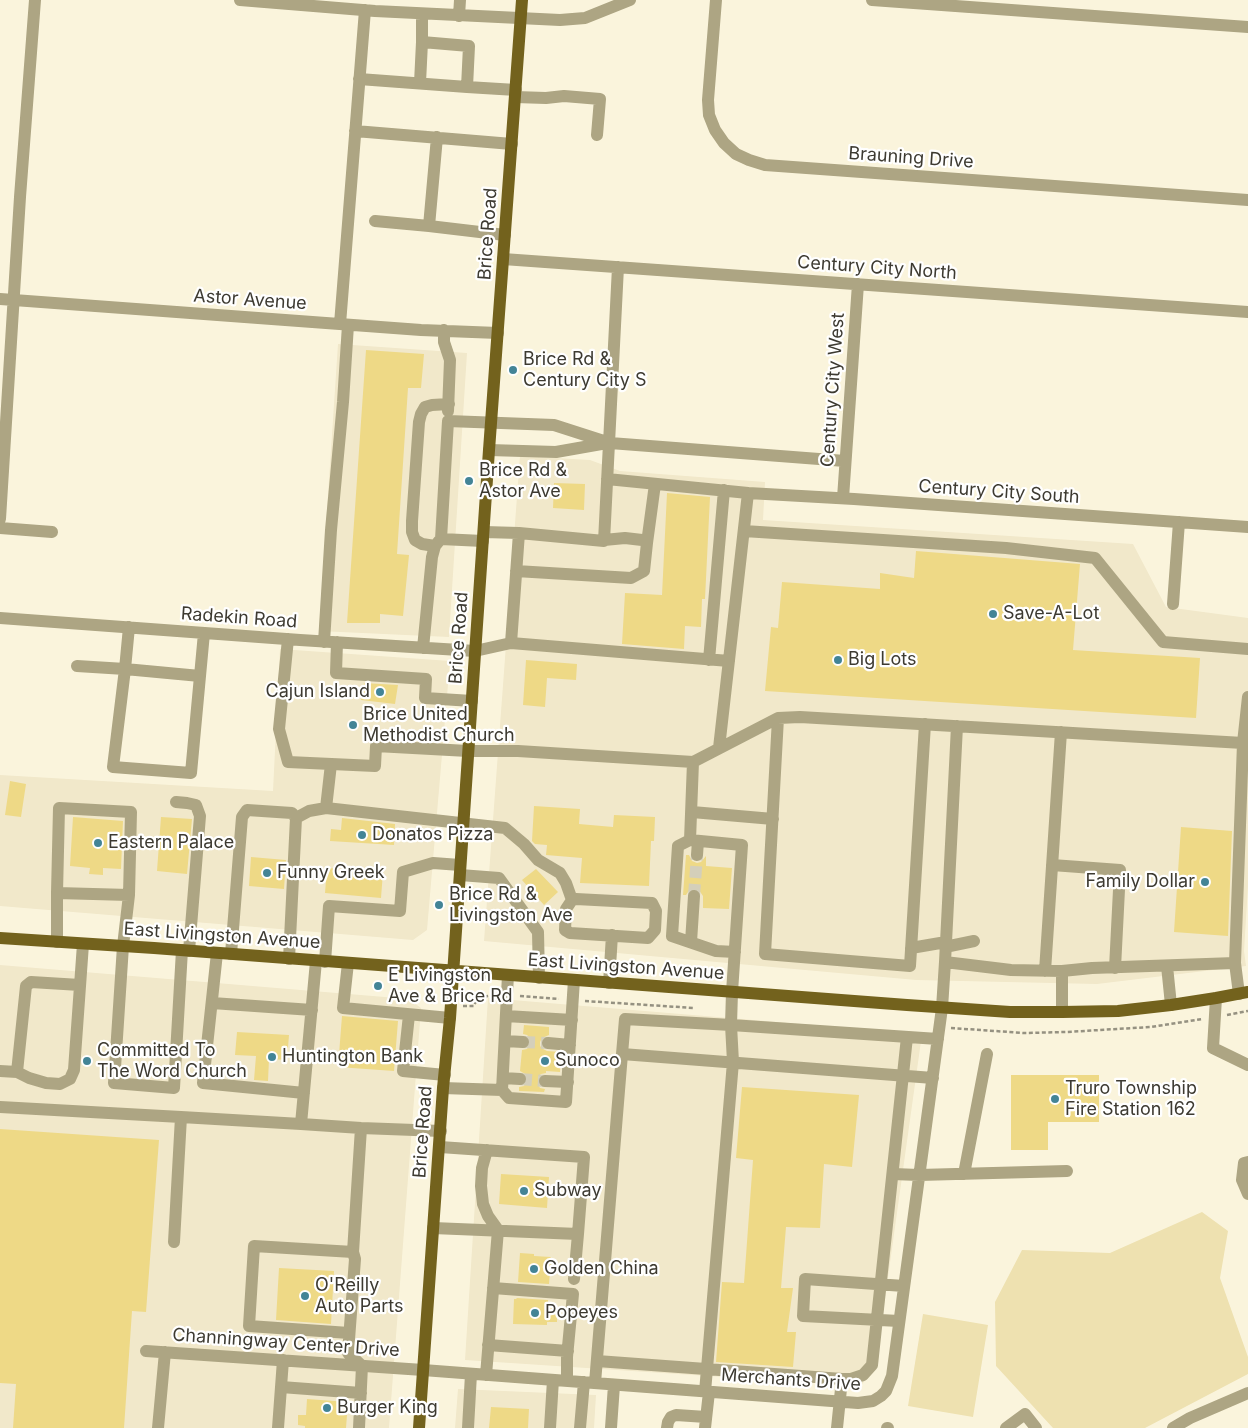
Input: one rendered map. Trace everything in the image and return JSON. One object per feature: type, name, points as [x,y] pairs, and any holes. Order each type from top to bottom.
[{"type":"main road","name":"Brice Road","points":[[419,1428],[443,1088],[451,1012],[522,0]]},
{"type":"main road","name":"East Livingston Avenue","points":[[0,938],[1010,1012],[1118,1011],[1171,1005],[1243,993]]},
{"type":"street","points":[[0,519],[2,455],[35,0]]},
{"type":"street","points":[[240,0],[370,7],[408,6],[422,14],[560,20],[585,18],[621,2]]},
{"type":"street","points":[[459,16],[460,0]]},
{"type":"street","name":"Brauning Drive","points":[[716,0],[708,100],[709,115],[715,130],[724,143],[736,154],[749,160],[765,164],[1248,200]]},
{"type":"street","points":[[872,0],[1248,27]]},
{"type":"street","points":[[370,7],[359,79],[355,130],[344,324],[343,402],[331,530],[331,642],[336,672],[426,678],[425,698],[472,702]]},
{"type":"street","points":[[420,83],[422,14]]},
{"type":"street","points":[[422,42],[469,46],[466,86]]},
{"type":"street","points":[[359,79],[466,86],[546,98],[564,96],[600,98],[597,135]]},
{"type":"street","points":[[355,130],[512,144]]},
{"type":"street","points":[[429,226],[437,138]]},
{"type":"street","points":[[375,221],[505,235]]},
{"type":"street","name":"Century City North","points":[[503,259],[1248,312]]},
{"type":"street","points":[[604,540],[618,267]]},
{"type":"street","name":"Century City West","points":[[843,498],[858,284]]},
{"type":"street","name":"Astor Avenue","points":[[0,299],[344,324],[498,333]]},
{"type":"street","points":[[423,648],[432,556],[438,542],[448,421],[450,360],[444,342],[444,330]]},
{"type":"street","points":[[448,404],[425,407],[421,414],[413,501],[412,532],[415,540],[422,544],[519,533],[604,541],[625,538],[642,540],[647,543]]},
{"type":"street","points":[[448,421],[554,425],[610,443],[845,461]]},
{"type":"street","points":[[489,450],[556,452],[610,443]]},
{"type":"street","name":"Century City South","points":[[607,479],[748,493],[1248,527]]},
{"type":"street","points":[[516,571],[631,578],[644,571],[655,484]]},
{"type":"street","points":[[709,660],[724,490]]},
{"type":"street","points":[[719,748],[748,493]]},
{"type":"street","points":[[1173,604],[1179,522]]},
{"type":"street","points":[[0,528],[52,532]]},
{"type":"street","points":[[744,531],[996,548],[1095,558],[1162,642],[1248,649]]},
{"type":"street","points":[[511,643],[519,533]]},
{"type":"street","name":"Radekin Road","points":[[0,618],[475,651],[511,643],[729,661]]},
{"type":"street","points":[[129,627],[113,768],[191,773],[204,633]]},
{"type":"street","points":[[288,639],[279,730],[288,762],[376,766],[376,746],[468,751],[518,751],[693,762],[778,718],[800,716],[1243,743]]},
{"type":"street","points":[[77,666],[200,676]]},
{"type":"street","points":[[1243,993],[1235,963],[1243,743],[1248,697]]},
{"type":"street","points":[[778,718],[765,954],[910,966],[925,724]]},
{"type":"street","name":"Merchants Drive","points":[[423,1370],[839,1402],[867,1403],[881,1396],[886,1391],[892,1376],[942,1008],[957,726]]},
{"type":"street","points":[[1045,971],[1061,732]]},
{"type":"street","points":[[693,762],[692,812],[697,855]]},
{"type":"street","points":[[326,808],[331,764]]},
{"type":"street","points":[[57,942],[59,808],[131,812],[129,895],[114,1083],[174,1088],[200,816],[196,806],[176,802]]},
{"type":"street","points":[[296,818],[309,810],[326,808],[505,828],[524,844],[538,860],[560,873],[566,883],[569,904],[565,930],[570,932],[648,938],[655,930],[656,911],[652,903],[576,899],[569,904]]},
{"type":"street","points":[[231,954],[242,816],[247,810],[292,813],[296,818],[289,959]]},
{"type":"street","points":[[692,812],[773,819]]},
{"type":"street","points":[[667,1428],[671,1417],[676,1415],[706,1423],[707,1370],[733,1062],[732,992],[735,952],[742,845],[694,841],[678,846],[672,936],[716,951],[735,952]]},
{"type":"street","points":[[301,1124],[312,1010],[329,906],[400,912],[404,872],[433,863],[499,878],[538,932],[539,978]]},
{"type":"street","points":[[1052,865],[1120,870],[1115,968]]},
{"type":"street","points":[[57,893],[129,895]]},
{"type":"street","points":[[691,942],[694,896]]},
{"type":"street","points":[[609,983],[612,935]]},
{"type":"street","points":[[911,948],[974,941]]},
{"type":"street","points":[[0,1071],[16,1072],[46,1083],[60,1084],[70,1079],[74,1070],[83,944]]},
{"type":"street","points":[[217,953],[203,1083],[304,1093]]},
{"type":"street","points":[[945,962],[1011,970],[1062,972],[1092,968],[1235,963]]},
{"type":"street","points":[[348,963],[342,1008],[409,1015],[451,1012]]},
{"type":"street","points":[[1167,966],[1171,1005]]},
{"type":"street","points":[[1062,972],[1062,1012]]},
{"type":"street","points":[[508,975],[502,1084],[509,1098],[566,1102],[574,980]]},
{"type":"street","points":[[16,1072],[26,986],[31,982],[80,985]]},
{"type":"street","points":[[1216,998],[1214,1048],[1248,1065]]},
{"type":"street","points":[[212,1003],[312,1010]]},
{"type":"street","points":[[409,1015],[403,1071],[445,1075]]},
{"type":"street","points":[[506,1016],[572,1020]]},
{"type":"street","points":[[580,1428],[597,1361],[625,1019],[907,1037],[939,1033]]},
{"type":"street","points":[[597,1361],[842,1379],[863,1376],[872,1365],[907,1037]]},
{"type":"street","points":[[505,1041],[522,1042]]},
{"type":"street","points":[[548,1043],[570,1045]]},
{"type":"street","points":[[622,1054],[933,1078]]},
{"type":"street","points":[[964,1174],[987,1054]]},
{"type":"street","points":[[443,1088],[502,1084],[520,1079]]},
{"type":"street","points":[[545,1081],[568,1082]]},
{"type":"street","points":[[0,1107],[441,1131]]},
{"type":"street","points":[[174,1242],[181,1117]]},
{"type":"street","points":[[359,1428],[362,1366],[348,1354],[355,1260],[353,1252],[361,1128]]},
{"type":"street","points":[[440,1147],[584,1157],[574,1279]]},
{"type":"street","points":[[486,1375],[498,1230],[488,1216],[483,1204],[482,1168],[487,1150]]},
{"type":"street","points":[[1248,1162],[1244,1163],[1242,1180],[1248,1194]]},
{"type":"street","points":[[892,1174],[1067,1171]]},
{"type":"street","points":[[433,1228],[578,1234]]},
{"type":"street","points":[[350,1333],[249,1326],[254,1246],[353,1252]]},
{"type":"street","points":[[900,1321],[803,1316],[805,1279],[904,1286]]},
{"type":"street","points":[[493,1288],[573,1294],[567,1381]]},
{"type":"street","points":[[488,1345],[568,1351]]},
{"type":"street","name":"Channingway Center Drive","points":[[146,1351],[423,1370]]},
{"type":"street","points":[[158,1428],[165,1352]]},
{"type":"street","points":[[278,1428],[283,1360]]},
{"type":"street","points":[[468,1428],[471,1374]]},
{"type":"street","points":[[837,1428],[842,1379]]},
{"type":"street","points":[[550,1428],[553,1380]]},
{"type":"street","points":[[611,1428],[614,1385]]},
{"type":"street","points":[[281,1387],[361,1393]]},
{"type":"street","points":[[1172,1428],[1248,1392]]},
{"type":"street","points":[[1006,1428],[1025,1414],[1036,1428]]},
{"type":"path","points":[[451,1012],[474,1006],[476,1001],[485,996],[507,995],[702,1009]]},
{"type":"path","points":[[939,1033],[1066,1032],[1143,1028],[1215,1018],[1248,1011]]},
{"type":"shaded area","points":[[338,344],[467,353],[449,637],[319,631]]},
{"type":"shaded area","points":[[520,456],[590,460],[620,471],[765,482],[763,520],[1133,544],[1166,607],[1248,618],[1248,886],[1244,951],[1246,966],[1097,984],[916,980],[484,941]]},
{"type":"shaded area","points":[[280,649],[450,661],[427,930],[413,940],[0,906],[0,775],[273,791]]},
{"type":"shaded area","points":[[0,965],[409,999],[421,1008],[389,1428],[0,1428]]},
{"type":"shaded area","points":[[488,998],[922,1034],[875,1370],[860,1386],[465,1360]]},
{"type":"shaded area","points":[[1202,1212],[1228,1231],[1220,1278],[1248,1357],[1248,1374],[1145,1428],[1053,1428],[996,1366],[995,1302],[1022,1250],[1110,1253]]},
{"type":"shaded area","points":[[923,1314],[988,1325],[973,1417],[908,1406]]},
{"type":"shaded area","points":[[458,1389],[596,1395],[594,1428],[455,1428]]},
{"type":"building","points":[[366,350],[424,354],[421,388],[408,388],[397,554],[409,555],[403,616],[380,614],[380,623],[347,623]]},
{"type":"building","points":[[554,483],[585,484],[584,510],[553,508]]},
{"type":"building","points":[[667,493],[710,497],[705,599],[702,599],[701,627],[685,626],[684,649],[622,644],[625,593],[662,595]]},
{"type":"building","points":[[916,551],[1080,564],[1073,650],[1200,658],[1196,718],[765,691],[771,627],[778,628],[782,582],[880,589],[880,573],[914,578]]},
{"type":"building","points":[[526,660],[577,664],[576,680],[547,678],[545,707],[523,705]]},
{"type":"building","name":"Cajun Island","points":[[364,683],[398,685],[395,704],[361,700]]},
{"type":"building","points":[[10,781],[26,784],[21,817],[5,815]]},
{"type":"building","points":[[534,806],[580,809],[579,824],[613,827],[614,815],[655,817],[654,841],[651,841],[649,886],[580,883],[582,858],[546,855],[547,845],[535,844],[532,841]]},
{"type":"building","name":"Eastern Palace","points":[[73,817],[123,821],[121,869],[103,868],[103,875],[89,874],[90,868],[70,866]]},
{"type":"building","points":[[161,817],[192,819],[187,874],[157,871]]},
{"type":"building","name":"Donatos Pizza","points":[[342,818],[395,824],[394,845],[330,841],[331,829],[341,830]]},
{"type":"building","name":"Family Dollar","points":[[1181,827],[1232,831],[1228,936],[1174,932]]},
{"type":"building","points":[[686,855],[689,855],[692,861],[697,863],[701,862],[706,856],[706,866],[732,868],[729,909],[703,908],[703,896],[695,888],[690,889],[686,895],[683,895]]},
{"type":"building","name":"Funny Greek","points":[[251,857],[286,860],[284,889],[249,886]]},
{"type":"building","points":[[327,868],[383,872],[381,898],[325,893]]},
{"type":"building","points":[[536,869],[558,892],[544,905],[522,880]]},
{"type":"building","points":[[342,1016],[398,1021],[394,1071],[338,1067]]},
{"type":"building","name":"Sunoco","points":[[524,1025],[549,1027],[549,1035],[542,1038],[540,1046],[547,1051],[561,1052],[560,1072],[546,1071],[546,1073],[538,1077],[538,1084],[540,1088],[545,1089],[544,1092],[519,1091],[519,1087],[524,1086],[528,1080],[527,1075],[520,1071],[522,1050],[527,1049],[531,1043],[530,1038],[523,1034]]},
{"type":"building","name":"Huntington Bank","points":[[237,1032],[289,1035],[287,1060],[269,1059],[268,1081],[254,1080],[256,1056],[235,1055]]},
{"type":"building","name":"Truro Township Fire Station 162","points":[[1011,1075],[1099,1075],[1099,1122],[1048,1122],[1048,1150],[1011,1150]]},
{"type":"building","points":[[742,1087],[859,1095],[852,1167],[824,1164],[820,1228],[786,1227],[781,1288],[793,1288],[787,1332],[796,1332],[793,1367],[716,1362],[722,1282],[744,1283],[753,1160],[736,1158]]},
{"type":"building","points":[[0,1129],[159,1140],[146,1312],[132,1311],[124,1428],[13,1428],[16,1384],[0,1383]]},
{"type":"building","name":"Subway","points":[[501,1174],[549,1177],[547,1208],[499,1204]]},
{"type":"building","name":"Golden China","points":[[520,1253],[551,1257],[549,1284],[518,1282]]},
{"type":"building","name":"O'Reilly Auto Parts","points":[[279,1268],[334,1271],[331,1324],[276,1320]]},
{"type":"building","name":"Popeyes","points":[[514,1299],[548,1300],[548,1304],[557,1304],[557,1322],[547,1322],[547,1325],[513,1324]]},
{"type":"building","name":"Burger King","points":[[307,1399],[348,1402],[346,1428],[305,1428],[305,1426],[298,1425],[298,1415],[306,1415]]},
{"type":"building","points":[[491,1407],[529,1409],[528,1428],[489,1428]]},
{"type":"tunnel","points":[[694,896],[697,855]]},
{"type":"tunnel","points":[[523,1042],[548,1043]]},
{"type":"tunnel","points":[[520,1079],[545,1081]]},
{"type":"place","name":"Brice Rd & Century City S","points":[[513,370]]},
{"type":"place","name":"Brice Rd & Astor Ave","points":[[469,481]]},
{"type":"place","name":"Save-A-Lot","points":[[993,614]]},
{"type":"place","name":"Big Lots","points":[[838,660]]},
{"type":"place","name":"Cajun Island","points":[[380,692]]},
{"type":"place","name":"Brice United Methodist Church","points":[[353,725]]},
{"type":"place","name":"Donatos Pizza","points":[[362,835]]},
{"type":"place","name":"Eastern Palace","points":[[98,843]]},
{"type":"place","name":"Funny Greek","points":[[267,873]]},
{"type":"place","name":"Family Dollar","points":[[1205,882]]},
{"type":"place","name":"Brice Rd & Livingston Ave","points":[[439,905]]},
{"type":"place","name":"E Livingston Ave & Brice Rd","points":[[378,986]]},
{"type":"place","name":"Huntington Bank","points":[[272,1057]]},
{"type":"place","name":"Committed To The Word Church","points":[[87,1061]]},
{"type":"place","name":"Sunoco","points":[[545,1061]]},
{"type":"place","name":"Truro Township Fire Station 162","points":[[1055,1099]]},
{"type":"place","name":"Subway","points":[[524,1191]]},
{"type":"place","name":"Golden China","points":[[534,1269]]},
{"type":"place","name":"O'Reilly Auto Parts","points":[[305,1296]]},
{"type":"place","name":"Popeyes","points":[[535,1313]]},
{"type":"place","name":"Burger King","points":[[327,1408]]}]
